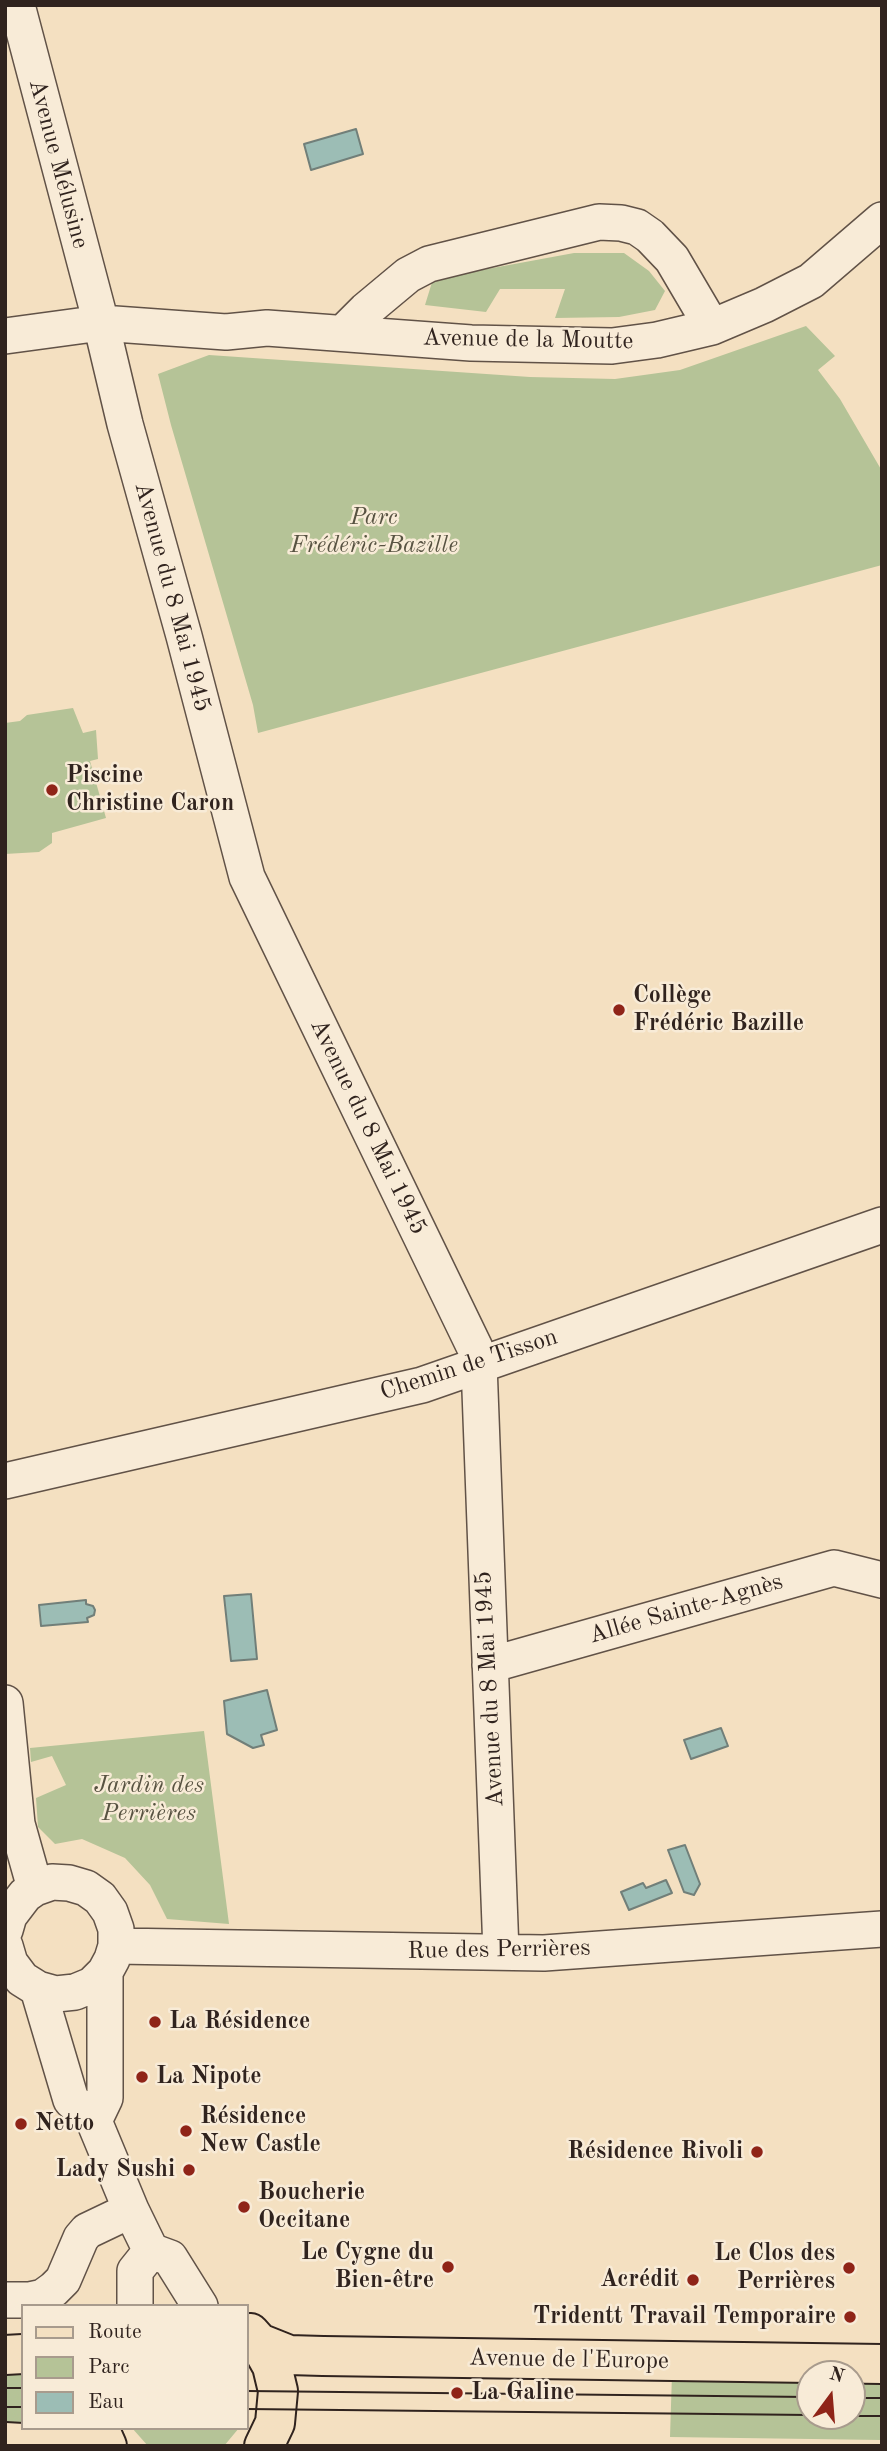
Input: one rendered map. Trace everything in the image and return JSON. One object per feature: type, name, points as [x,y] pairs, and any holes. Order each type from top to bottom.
[{"type":"main road","name":"Avenue de l'Europe","points":[[253,2336],[289,2354],[323,2356],[882,2364]]},
{"type":"main road","points":[[253,2336],[272,2366],[278,2391],[275,2423],[264,2446]]},
{"type":"main road","points":[[100,2430],[107,2446]]},
{"type":"main road","points":[[5,2442],[75,2446]]},
{"type":"street","name":"Avenue Mélusine","points":[[23,6],[101,323]]},
{"type":"street","name":"Avenue de la Moutte","points":[[5,336],[101,323],[226,332],[267,328],[471,343],[612,346],[657,341],[712,327],[811,281],[882,220]]},
{"type":"street","points":[[343,333],[408,275],[429,264],[599,222],[637,227],[650,236],[672,258],[712,327]]},
{"type":"street","name":"Avenue du 8 Mai 1945","points":[[101,323],[125,424],[247,877],[475,1348],[478,1364],[501,1952]]},
{"type":"street","name":"Chemin de Tisson","points":[[5,1481],[422,1385],[882,1225]]},
{"type":"street","name":"Allée Sainte-Agnès","points":[[490,1665],[834,1568],[882,1580]]},
{"type":"street","points":[[5,1703],[17,1824],[35,1888]]},
{"type":"street","points":[[94,2121],[105,2098],[111,1959],[116,1929],[110,1912],[100,1898],[86,1888],[69,1883],[52,1882],[35,1888],[15,1905],[7,1939],[22,1979],[38,1989],[56,1994],[75,1992],[92,1985],[111,1959]]},
{"type":"street","name":"Rue des Perrières","points":[[111,1959],[544,1953],[882,1929]]},
{"type":"street","points":[[38,1989],[71,2100],[94,2121],[151,2251],[170,2258],[199,2304]]},
{"type":"street","points":[[5,2300],[43,2297],[63,2280],[86,2231],[131,2210]]},
{"type":"street","points":[[135,2304],[135,2271],[151,2251]]},
{"type":"green space","points":[[574,253],[624,253],[649,271],[665,291],[655,310],[619,317],[555,318],[565,289],[500,289],[486,312],[425,305],[433,279]]},
{"type":"green space","name":"Parc Frédéric-Bazille","points":[[806,326],[835,356],[818,370],[840,399],[882,471],[882,565],[258,733],[253,705],[158,374],[209,355],[530,377],[615,379],[680,370]]},
{"type":"green space","name":"Piscine Christine Caron","points":[[73,708],[83,733],[96,730],[98,759],[90,761],[106,818],[52,833],[52,843],[39,852],[5,854],[5,723],[20,721],[27,715]]},
{"type":"green space","name":"Jardin des Perrières","points":[[204,1731],[229,1924],[167,1919],[150,1885],[125,1858],[82,1839],[55,1844],[38,1827],[36,1798],[66,1785],[52,1756],[31,1762],[30,1748]]},
{"type":"green space","points":[[5,2367],[21,2367],[21,2434],[5,2433]]},
{"type":"green space","points":[[672,2374],[796,2375],[796,2430],[866,2430],[866,2375],[882,2376],[882,2440],[670,2437]]},
{"type":"green space","points":[[134,2430],[237,2430],[224,2446],[148,2446]]},
{"type":"water","points":[[356,129],[363,154],[311,170],[304,144]]},
{"type":"water","points":[[251,1594],[257,1659],[231,1661],[224,1596]]},
{"type":"water","points":[[86,1600],[86,1604],[93,1606],[95,1610],[94,1615],[87,1618],[88,1622],[41,1626],[39,1605]]},
{"type":"water","points":[[267,1690],[277,1730],[261,1735],[264,1745],[253,1748],[227,1734],[224,1701]]},
{"type":"water","points":[[721,1728],[728,1746],[691,1759],[684,1740]]},
{"type":"water","points":[[685,1845],[700,1884],[694,1895],[684,1892],[668,1850]]},
{"type":"water","points":[[666,1880],[672,1893],[629,1910],[621,1892],[643,1883],[646,1888]]},
{"type":"tram line","points":[[5,2388],[21,2388]]},
{"type":"tram line","points":[[248,2391],[796,2397]]},
{"type":"tram line","points":[[866,2398],[882,2398]]},
{"type":"tram line","points":[[5,2407],[21,2407]]},
{"type":"tram line","points":[[248,2409],[796,2415]]},
{"type":"tram line","points":[[866,2416],[882,2416]]},
{"type":"place","name":"Piscine Christine Caron","points":[[52,790]]},
{"type":"place","name":"Collège Frédéric Bazille","points":[[619,1010]]},
{"type":"place","name":"La Résidence","points":[[155,2022]]},
{"type":"place","name":"La Nipote","points":[[142,2077]]},
{"type":"place","name":"Netto","points":[[21,2124]]},
{"type":"place","name":"Résidence New Castle","points":[[186,2131]]},
{"type":"place","name":"Résidence Rivoli","points":[[757,2152]]},
{"type":"place","name":"Lady Sushi","points":[[189,2170]]},
{"type":"place","name":"Boucherie Occitane","points":[[244,2207]]},
{"type":"place","name":"Le Cygne du Bien-être","points":[[448,2267]]},
{"type":"place","name":"Le Clos des Perrières","points":[[849,2268]]},
{"type":"place","name":"Acrédit","points":[[693,2280]]},
{"type":"place","name":"Tridentt Travail Temporaire","points":[[850,2317]]},
{"type":"place","name":"La Galine","points":[[457,2393]]}]
